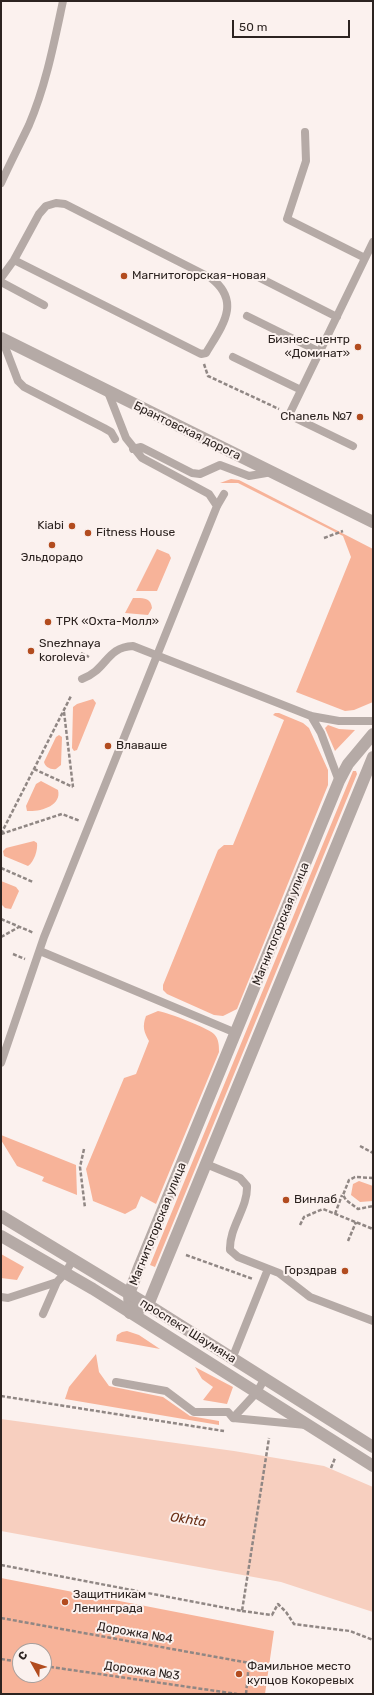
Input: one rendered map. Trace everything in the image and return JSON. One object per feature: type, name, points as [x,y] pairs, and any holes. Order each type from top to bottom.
[{"type":"street","name":"Брантовская дорога","points":[[1,338],[373,522]]},
{"type":"street","name":"Магнитогорская улица","points":[[130,1313],[129,1294],[339,781],[348,764],[373,734]]},
{"type":"street","name":"Магнитогорская улица","points":[[148,1305],[373,757]]},
{"type":"street","name":"проспект Шаумяна","points":[[1,1216],[148,1305],[373,1447]]},
{"type":"street","name":"проспект Шаумяна","points":[[1,1236],[130,1313],[373,1466]]},
{"type":"street","points":[[130,1313],[148,1305]]},
{"type":"lane","points":[[1,182],[29,124],[43,85],[62,1]]},
{"type":"lane","points":[[305,132],[306,161],[287,219],[365,258]]},
{"type":"lane","points":[[1,278],[14,260],[39,214],[46,206],[56,203],[65,204],[211,278],[219,284],[226,296],[227,313],[224,322],[206,353],[200,354],[14,260]]},
{"type":"lane","points":[[353,446],[289,415],[373,242]]},
{"type":"lane","points":[[260,278],[336,317]]},
{"type":"lane","points":[[1,282],[44,305]]},
{"type":"lane","points":[[247,316],[320,352]]},
{"type":"lane","points":[[1,338],[18,381],[24,387],[104,428],[111,432],[115,439]]},
{"type":"lane","points":[[233,357],[301,390]]},
{"type":"lane","points":[[108,392],[126,438],[133,449],[142,458],[209,494],[217,506]]},
{"type":"lane","points":[[133,449],[141,447],[150,450],[192,473],[200,474],[220,464],[249,476],[272,472]]},
{"type":"lane","points":[[2,1059],[40,951],[217,506],[224,494]]},
{"type":"lane","points":[[82,679],[92,675],[111,654],[122,646],[133,646],[311,716],[339,721],[373,721]]},
{"type":"lane","points":[[311,716],[321,733],[339,781]]},
{"type":"lane","points":[[40,951],[236,1034]]},
{"type":"lane","points":[[206,1164],[240,1178],[247,1186],[248,1195],[230,1240],[230,1250],[238,1257],[288,1279],[310,1297],[373,1321]]},
{"type":"lane","points":[[43,1314],[57,1282],[73,1260]]},
{"type":"lane","points":[[232,1359],[268,1269]]},
{"type":"lane","points":[[3,1299],[57,1282]]},
{"type":"lane","points":[[233,1418],[256,1392],[265,1378]]},
{"type":"lane","points":[[116,1382],[166,1391],[194,1412],[228,1412],[233,1418],[308,1426]]},
{"type":"path","points":[[200,354],[208,376],[289,415]]},
{"type":"path","points":[[324,538],[343,530]]},
{"type":"path","points":[[81,653],[89,657]]},
{"type":"path","points":[[1,834],[71,696]]},
{"type":"path","points":[[34,769],[73,787],[64,711]]},
{"type":"path","points":[[1,834],[62,814],[82,822]]},
{"type":"path","points":[[1,868],[33,882]]},
{"type":"path","points":[[1,919],[36,934]]},
{"type":"path","points":[[1,937],[19,926]]},
{"type":"path","points":[[13,954],[26,959]]},
{"type":"path","points":[[360,1146],[373,1154]]},
{"type":"path","points":[[84,1148],[80,1167],[85,1208]]},
{"type":"path","points":[[335,1214],[348,1180],[356,1177],[373,1178]]},
{"type":"path","points":[[343,1195],[346,1200],[358,1209],[373,1206]]},
{"type":"path","points":[[300,1225],[304,1217],[323,1209],[373,1229]]},
{"type":"path","points":[[348,1241],[356,1222]]},
{"type":"path","points":[[186,1255],[263,1283]]},
{"type":"path","points":[[1,1396],[224,1431]]},
{"type":"path","points":[[242,1611],[269,1438]]},
{"type":"path","points":[[331,1468],[335,1458]]},
{"type":"path","points":[[1,1564],[242,1611],[272,1615],[278,1604],[286,1612],[294,1624],[350,1631],[373,1640]]},
{"type":"path","name":"Дорожка №4","points":[[1,1618],[266,1666]]},
{"type":"path","points":[[1,1659],[12,1661]]},
{"type":"path","points":[[246,1694],[249,1663]]},
{"type":"path","name":"Дорожка №3","points":[[52,1667],[237,1694]]},
{"type":"shaded area","points":[[231,479],[239,480],[373,549],[373,702],[354,710],[345,711],[296,692],[351,557],[343,536],[238,483],[220,483]]},
{"type":"shaded area","points":[[157,549],[169,554],[171,558],[157,591],[136,591]]},
{"type":"shaded area","points":[[133,598],[146,599],[150,602],[152,608],[148,615],[125,613]]},
{"type":"shaded area","points":[[93,699],[96,703],[77,750],[74,751],[72,748],[73,707],[77,704]]},
{"type":"shaded area","points":[[275,713],[279,713],[303,723],[309,728],[328,770],[328,785],[237,1009],[223,1016],[214,1015],[167,994],[163,990],[163,985],[218,850],[224,845],[233,845],[284,720],[273,715]]},
{"type":"shaded area","points":[[328,725],[339,729],[355,730],[335,751],[325,728]]},
{"type":"shaded area","points":[[59,735],[62,737],[61,765],[56,769],[48,768],[44,762],[56,737]]},
{"type":"shaded area","points":[[353,771],[356,771],[357,774],[155,1267],[150,1265]]},
{"type":"shaded area","points":[[41,781],[58,790],[57,800],[49,807],[44,809],[27,811],[26,806],[36,784]]},
{"type":"shaded area","points":[[34,841],[37,843],[36,852],[34,859],[28,866],[4,856],[3,851],[6,848]]},
{"type":"shaded area","points":[[1,881],[16,887],[19,891],[11,909],[5,908],[1,904]]},
{"type":"shaded area","points":[[158,1011],[170,1014],[210,1031],[217,1038],[219,1052],[156,1204],[141,1196],[136,1208],[125,1214],[93,1201],[86,1169],[124,1078],[136,1074],[149,1041],[144,1029],[146,1016]]},
{"type":"shaded area","points":[[1,1135],[76,1165],[77,1195],[42,1181],[44,1177],[17,1166],[1,1140]]},
{"type":"shaded area","points":[[359,1181],[373,1186],[373,1201],[360,1202],[351,1195],[353,1184]]},
{"type":"shaded area","points":[[1,1254],[24,1267],[17,1280],[1,1278]]},
{"type":"shaded area","points":[[127,1331],[139,1335],[160,1349],[116,1341],[117,1335]]},
{"type":"shaded area","points":[[96,1354],[99,1372],[109,1386],[163,1397],[190,1416],[219,1421],[219,1425],[65,1399],[69,1387]]},
{"type":"shaded area","points":[[195,1367],[233,1387],[227,1404],[203,1400],[213,1387],[202,1379]]},
{"type":"shaded area","points":[[1,1578],[274,1631],[265,1694],[1,1694]]},
{"type":"water","name":"Okhta","points":[[1,1419],[234,1451],[324,1466],[373,1487],[373,1612],[281,1582],[1,1531]]},
{"type":"place","name":"Магнитогорская-новая","points":[[124,276]]},
{"type":"place","name":"Бизнес-центр «Доминат»","points":[[358,347]]},
{"type":"place","name":"Chaneль №7","points":[[360,417]]},
{"type":"place","name":"Kiabi","points":[[72,526]]},
{"type":"place","name":"Fitness House","points":[[88,533]]},
{"type":"place","name":"Эльдорадо","points":[[52,545]]},
{"type":"place","name":"ТРК «Охта-Молл»","points":[[48,622]]},
{"type":"place","name":"Snezhnaya koroleva","points":[[31,651]]},
{"type":"place","name":"Влаваше","points":[[108,746]]},
{"type":"place","name":"Винлаб","points":[[286,1200]]},
{"type":"place","name":"Горздрав","points":[[345,1271]]},
{"type":"place","name":"Защитникам Ленинграда","points":[[65,1602]]},
{"type":"place","name":"Фамильное место купцов Кокоревых","points":[[239,1674]]}]
